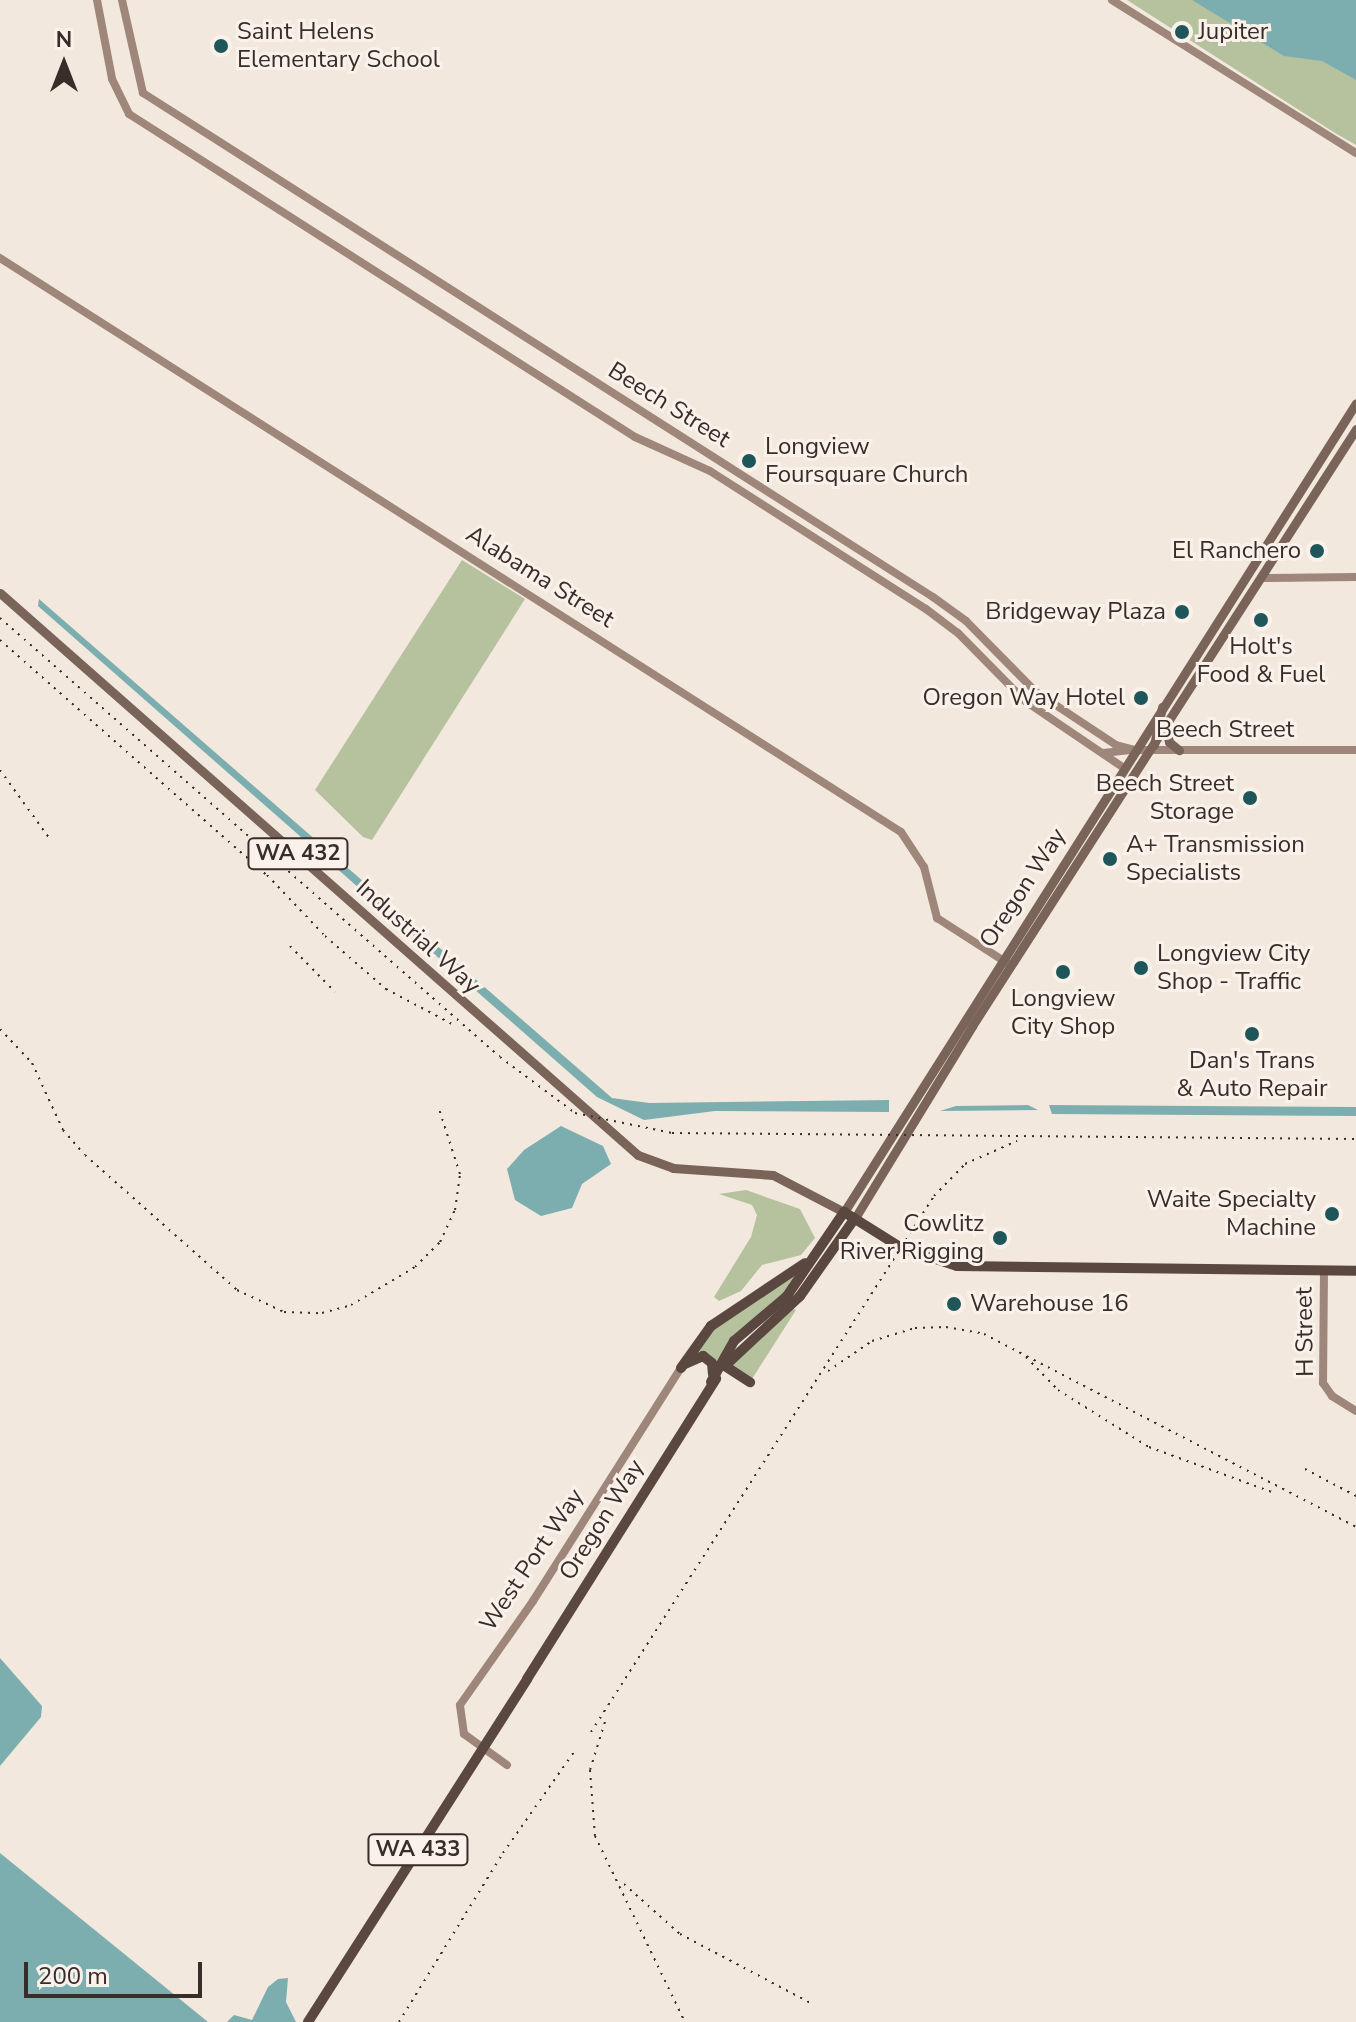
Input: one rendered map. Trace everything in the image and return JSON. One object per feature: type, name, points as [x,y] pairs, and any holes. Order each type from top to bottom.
[{"type":"highway","name":"Industrial Way","points":[[844,1212],[855,1218]]},
{"type":"highway","name":"Oregon Way","points":[[308,2022],[527,1679],[712,1378],[747,1327],[787,1296],[844,1212]]},
{"type":"highway","name":"Oregon Way","points":[[712,1378],[743,1344],[800,1296],[855,1218]]},
{"type":"highway","name":"WA 432","points":[[855,1218],[900,1247],[957,1266],[1356,1271]]},
{"type":"highway","points":[[681,1368],[711,1326],[780,1285],[815,1255]]},
{"type":"highway","points":[[681,1368],[703,1356],[712,1363],[712,1378]]},
{"type":"highway","points":[[725,1366],[750,1382]]},
{"type":"main road","name":"Oregon Way","points":[[844,1212],[1001,958],[1356,403]]},
{"type":"main road","name":"Oregon Way","points":[[855,1218],[1012,966],[1356,429]]},
{"type":"main road","name":"Industrial Way","points":[[0,593],[638,1155],[683,1170],[773,1175],[844,1212]]},
{"type":"main road","points":[[1153,750],[1162,707]]},
{"type":"main road","points":[[1166,728],[1169,742],[1179,750]]},
{"type":"street","name":"Beech Street","points":[[97,0],[115,90],[129,114],[623,429],[710,471],[926,609],[958,633],[1025,701],[1124,768]]},
{"type":"street","name":"Beech Street","points":[[122,0],[143,93],[933,597],[966,621],[1036,692],[1116,745],[1135,750],[1356,750]]},
{"type":"street","points":[[1112,0],[1356,153]]},
{"type":"street","name":"Alabama Street","points":[[0,258],[901,832],[924,867],[937,918],[1012,966]]},
{"type":"street","points":[[1261,578],[1356,577]]},
{"type":"street","points":[[1098,752],[1135,750]]},
{"type":"street","name":"H Street","points":[[1324,1270],[1322,1374],[1329,1392],[1356,1411]]},
{"type":"street","name":"West Port Way","points":[[507,1765],[464,1734],[460,1705],[533,1601],[681,1368]]},
{"type":"green space","points":[[1127,0],[1356,0],[1356,145],[1335,133]]},
{"type":"green space","points":[[462,560],[525,599],[372,840],[363,837],[315,790]]},
{"type":"green space","points":[[746,1190],[800,1209],[815,1238],[801,1255],[762,1265],[741,1291],[719,1301],[714,1297],[751,1237],[757,1215],[752,1205],[719,1194]]},
{"type":"green space","points":[[815,1255],[796,1284],[747,1327],[713,1374],[712,1363],[687,1356],[697,1342]]},
{"type":"green space","points":[[789,1307],[796,1310],[750,1382],[725,1366]]},
{"type":"water","points":[[1192,0],[1356,0],[1356,80],[1322,61],[1284,56]]},
{"type":"water","points":[[39,599],[612,1098],[649,1103],[889,1100],[889,1112],[715,1111],[644,1120],[597,1097],[38,606]]},
{"type":"water","points":[[1028,1105],[1038,1110],[940,1111],[956,1106]]},
{"type":"water","points":[[1049,1105],[1356,1107],[1356,1116],[1052,1114]]},
{"type":"water","points":[[561,1126],[603,1146],[611,1164],[582,1184],[572,1208],[541,1216],[515,1200],[507,1169],[524,1150]]},
{"type":"water","points":[[0,1658],[42,1706],[41,1717],[0,1766]]},
{"type":"water","points":[[0,1853],[208,2022],[0,2022]]},
{"type":"water","points":[[288,1978],[286,2002],[296,2022],[227,2022],[234,2015],[252,2020],[268,1987],[278,1979]]},
{"type":"railway","points":[[0,618],[500,1057],[575,1113],[672,1133],[1356,1139]]},
{"type":"railway","points":[[0,640],[267,875],[325,936],[386,989],[454,1025]]},
{"type":"railway","points":[[0,770],[50,839]]},
{"type":"railway","points":[[290,946],[335,992]]},
{"type":"railway","points":[[0,1029],[32,1063],[63,1130],[85,1155],[237,1290],[284,1312],[322,1313],[351,1305],[415,1267],[440,1242],[455,1210],[460,1174],[439,1109]]},
{"type":"railway","points":[[591,1732],[934,1196],[965,1164],[1017,1141]]},
{"type":"railway","points":[[828,1371],[872,1341],[915,1328],[946,1327],[984,1334],[1356,1527]]},
{"type":"railway","points":[[1026,1357],[1058,1390],[1149,1447],[1272,1492]]},
{"type":"railway","points":[[1305,1469],[1356,1496]]},
{"type":"railway","points":[[605,1722],[590,1770],[595,1836],[685,2022]]},
{"type":"railway","points":[[399,2022],[503,1853],[576,1749]]},
{"type":"railway","points":[[624,1884],[680,1934],[812,2004]]},
{"type":"place","name":"Jupiter","points":[[1182,32]]},
{"type":"place","name":"Saint Helens Elementary School","points":[[221,46]]},
{"type":"place","name":"Longview Foursquare Church","points":[[749,461]]},
{"type":"place","name":"El Ranchero","points":[[1317,551]]},
{"type":"place","name":"Bridgeway Plaza","points":[[1182,612]]},
{"type":"place","name":"Holt's Food & Fuel","points":[[1261,620]]},
{"type":"place","name":"Oregon Way Hotel","points":[[1141,698]]},
{"type":"place","name":"Beech Street Storage","points":[[1250,798]]},
{"type":"place","name":"A+ Transmission Specialists","points":[[1110,859]]},
{"type":"place","name":"Longview City Shop - Traffic","points":[[1141,968]]},
{"type":"place","name":"Longview City Shop","points":[[1063,972]]},
{"type":"place","name":"Dan's Trans & Auto Repair","points":[[1252,1034]]},
{"type":"place","name":"Waite Specialty Machine","points":[[1332,1214]]},
{"type":"place","name":"Cowlitz River Rigging","points":[[1000,1238]]},
{"type":"place","name":"Warehouse 16","points":[[954,1304]]}]
